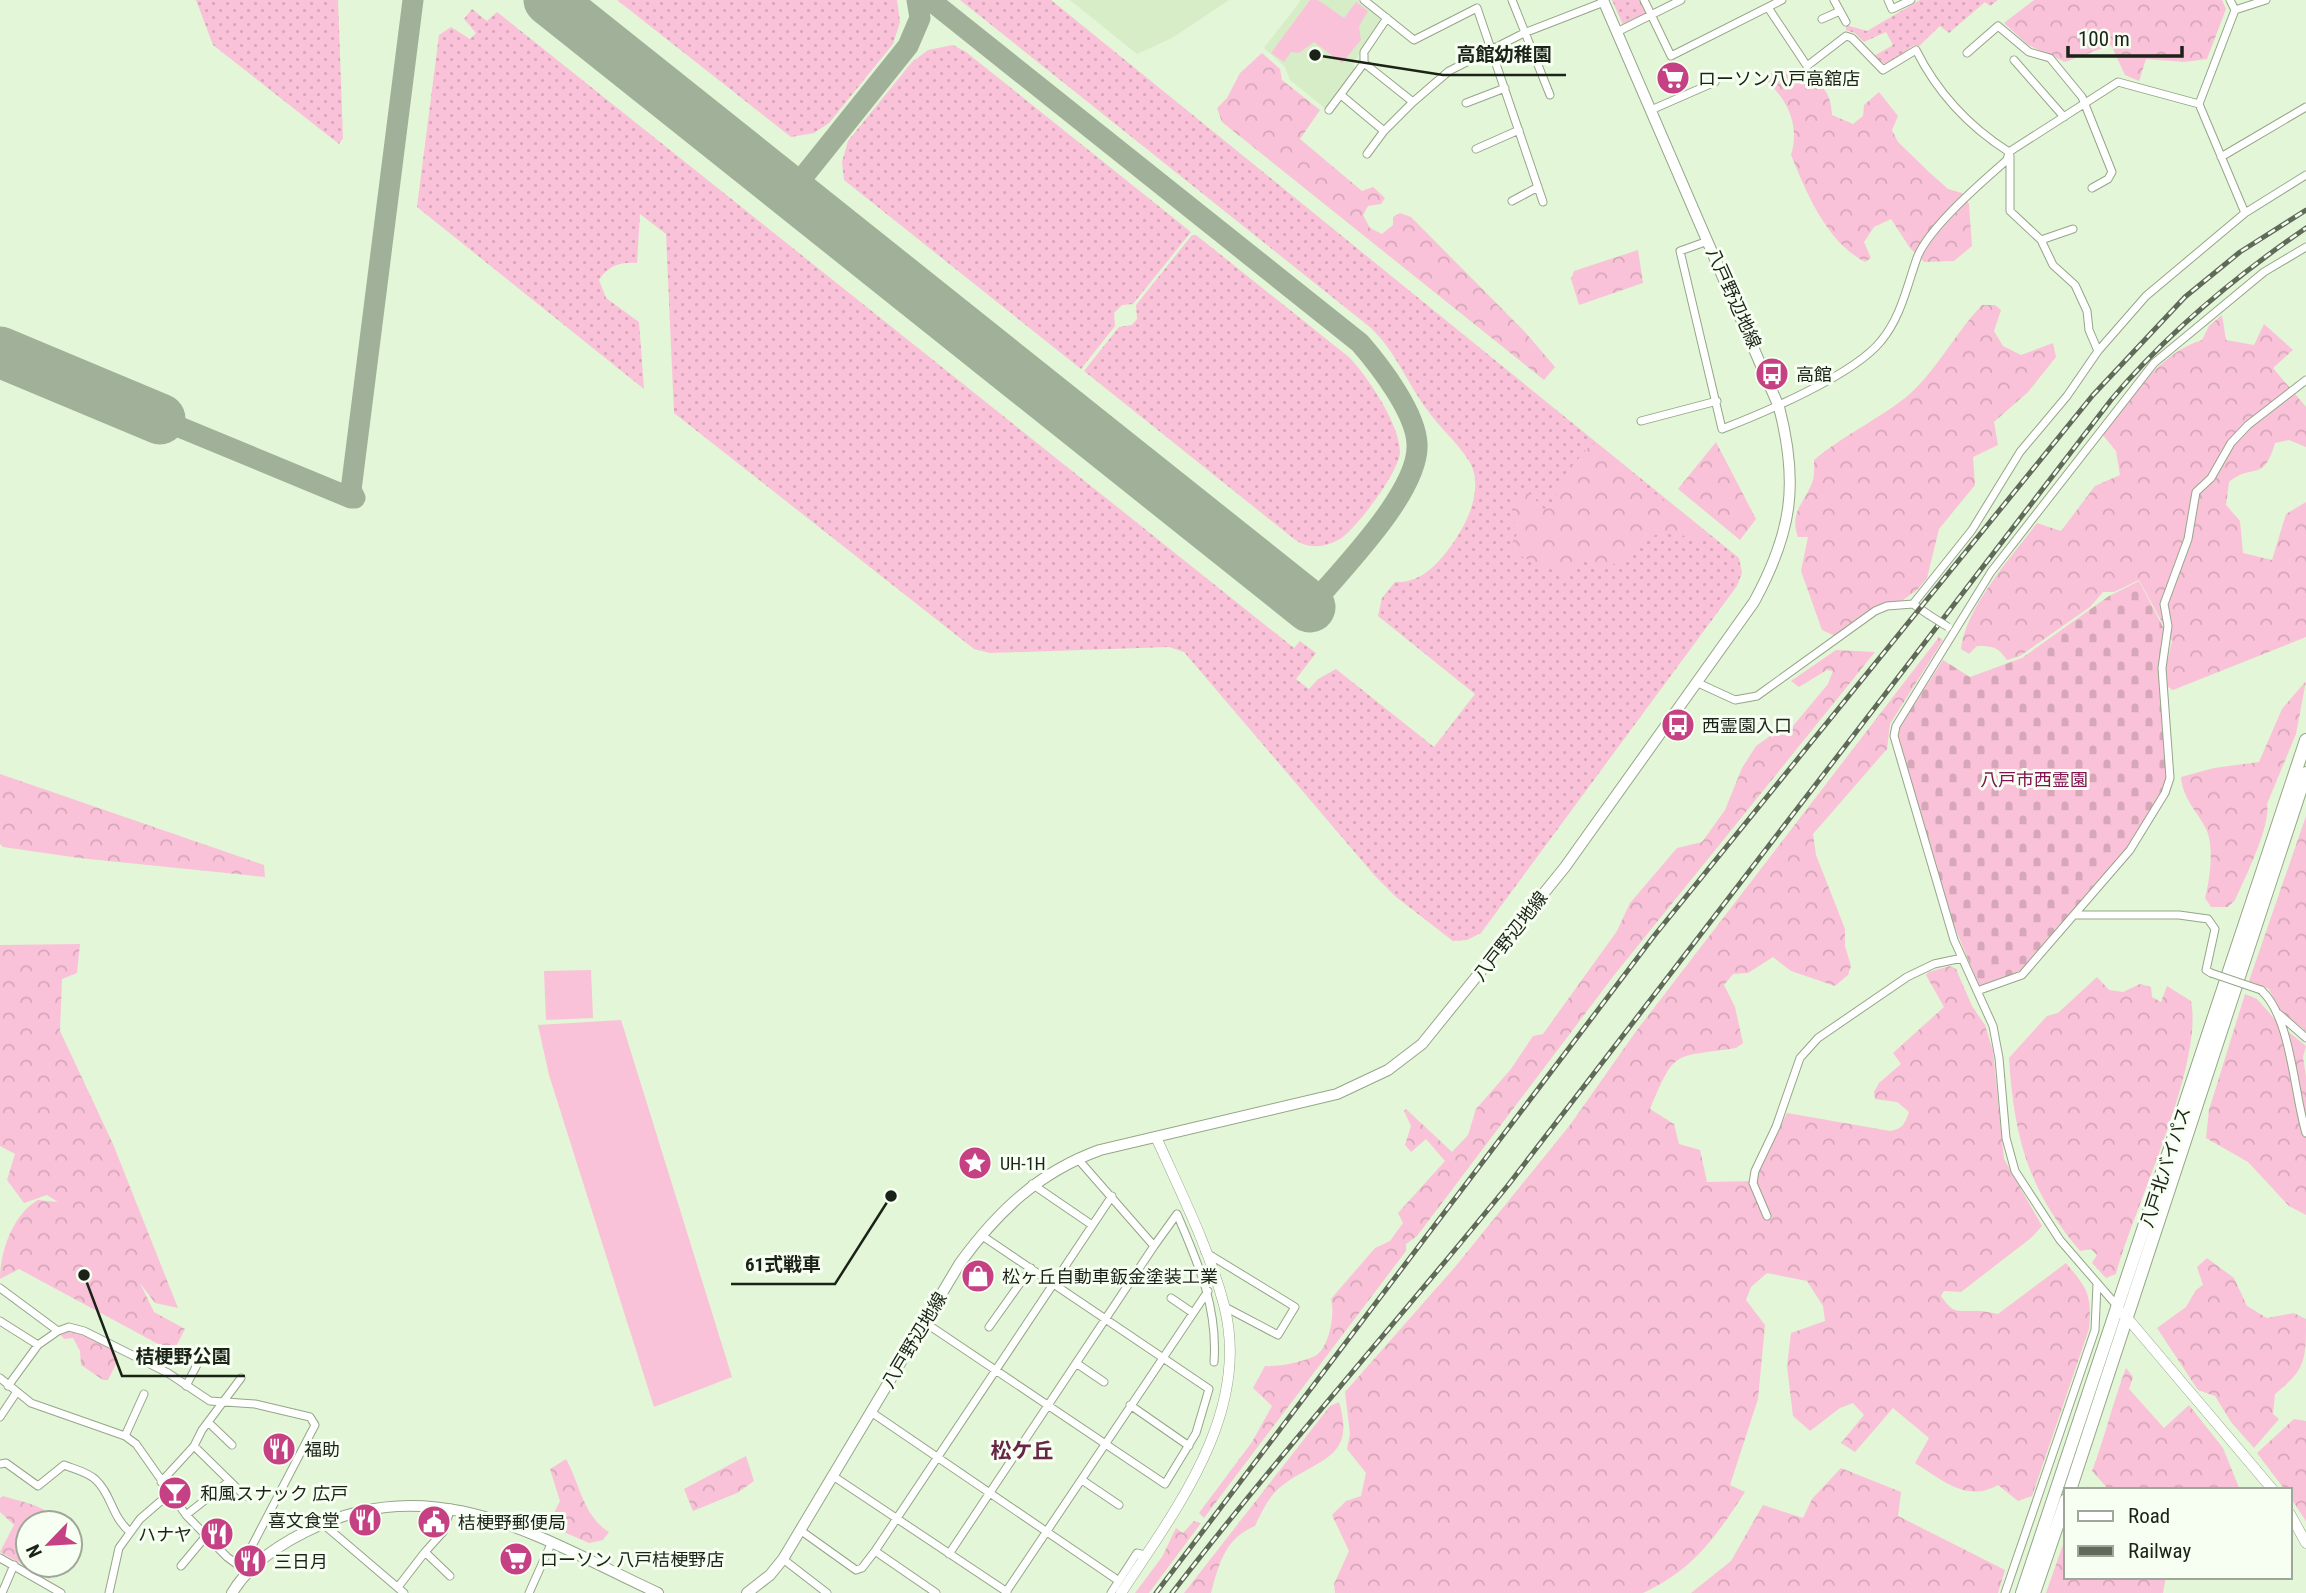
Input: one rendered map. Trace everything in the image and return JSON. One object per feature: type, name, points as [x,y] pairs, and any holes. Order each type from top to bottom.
[{"type":"highway","name":"八戸北バイパス","points":[[2071,1488],[2122,1312],[2306,740]]},
{"type":"highway","name":"八戸北バイパス","points":[[2022,1593],[2122,1312],[2306,773]]},
{"type":"highway","points":[[2034,1593],[2064,1506]]},
{"type":"main road","name":"八戸野辺地線","points":[[747,1593],[770,1575],[783,1559],[924,1322],[981,1235],[1011,1202],[1032,1184],[1077,1158],[1337,1094],[1388,1070],[1422,1044],[1565,867],[1698,683],[1754,602],[1776,563],[1791,489],[1779,407],[1603,1]]},
{"type":"main road","points":[[232,1593],[245,1570],[289,1540],[322,1523],[385,1506],[451,1507],[494,1518],[658,1593]]},
{"type":"street","points":[[1364,0],[1414,40],[1477,8],[1543,202]]},
{"type":"street","points":[[1512,0],[1550,96]]},
{"type":"street","points":[[1644,0],[1671,56],[1769,9],[1782,0]]},
{"type":"street","points":[[1617,32],[1681,0]]},
{"type":"street","points":[[1835,0],[1846,22]]},
{"type":"street","points":[[1888,0],[1892,9],[1911,0]]},
{"type":"street","points":[[2230,0],[2235,10],[2199,104],[2245,213]]},
{"type":"street","points":[[2235,10],[2266,0]]},
{"type":"street","points":[[1367,154],[1384,131],[1448,71],[1524,33],[1603,1]]},
{"type":"street","points":[[1769,9],[1807,66],[1846,36],[1852,38],[1883,70],[1916,50],[1929,76],[1958,113],[2009,152]]},
{"type":"street","points":[[1822,19],[1840,11]]},
{"type":"street","points":[[1329,110],[1364,63],[1364,52],[1387,18]]},
{"type":"street","points":[[1968,53],[1998,26],[2029,52],[2050,58],[2086,103],[2112,172],[2108,179],[2092,188]]},
{"type":"street","points":[[2014,60],[2064,117]]},
{"type":"street","points":[[1364,63],[1413,102]]},
{"type":"street","points":[[1651,110],[1715,82]]},
{"type":"street","points":[[1708,240],[1680,251],[1722,429],[1779,407],[1852,364],[1882,340],[1901,305],[1917,257],[1925,244],[1960,204],[2007,160],[2009,152],[2123,82],[2199,104]]},
{"type":"street","points":[[1466,103],[1505,88]]},
{"type":"street","points":[[1340,96],[1384,131]]},
{"type":"street","points":[[2221,157],[2306,107]]},
{"type":"street","points":[[1476,149],[1519,130]]},
{"type":"street","points":[[2009,152],[2010,211],[2041,240],[2053,265],[2075,285],[2087,311],[2089,330],[2098,351]]},
{"type":"street","points":[[1913,604],[1972,530],[2020,452],[2067,396],[2098,351],[2146,296],[2245,213],[2306,175]]},
{"type":"street","points":[[1512,201],[1538,187]]},
{"type":"street","points":[[2041,240],[2073,229]]},
{"type":"street","points":[[2271,1488],[2060,1240],[2015,1171],[2006,1138],[1997,1042],[1962,958],[1928,857],[1894,736],[1896,726],[1951,630],[2005,553],[2154,363],[2264,272],[2306,247]]},
{"type":"street","points":[[1977,991],[2022,975],[2130,850],[2169,783],[2162,668],[2168,626],[2164,604],[2188,539],[2196,492],[2211,478],[2231,443],[2248,425],[2306,380]]},
{"type":"street","points":[[1641,421],[1717,401]]},
{"type":"street","points":[[1698,683],[1735,700],[1757,696],[1875,611],[1887,606],[1913,604],[1951,630]]},
{"type":"street","points":[[2074,915],[2179,915],[2208,919],[2215,929],[2206,970],[2261,990],[2276,1010],[2306,1038]]},
{"type":"street","points":[[1767,1216],[1753,1183],[1755,1171],[1776,1127],[1800,1058],[1818,1038],[1907,977],[1934,964],[1962,958]]},
{"type":"street","points":[[2276,1010],[2306,1133]]},
{"type":"street","points":[[1121,1593],[1204,1459],[1215,1434],[1229,1376],[1225,1307],[1205,1252],[1156,1137]]},
{"type":"street","points":[[1077,1158],[1154,1246]]},
{"type":"street","points":[[1032,1184],[1092,1225]]},
{"type":"street","points":[[800,1530],[856,1570],[862,1568],[1112,1196]]},
{"type":"street","points":[[948,1554],[1177,1214],[1208,1291],[1215,1340],[1213,1362]]},
{"type":"street","points":[[924,1322],[1165,1484],[1189,1446],[1209,1388],[981,1235]]},
{"type":"street","points":[[1205,1252],[1295,1307],[1278,1335],[1225,1307]]},
{"type":"street","points":[[989,1327],[1031,1268]]},
{"type":"street","points":[[2005,1593],[2095,1330],[2097,1284]]},
{"type":"street","points":[[0,1288],[58,1331]]},
{"type":"street","points":[[833,1476],[1007,1592],[1208,1291]]},
{"type":"street","points":[[1171,1298],[1193,1313]]},
{"type":"street","points":[[0,1321],[38,1345]]},
{"type":"street","points":[[0,1378],[8,1386],[16,1393],[31,1403],[125,1436],[140,1449],[169,1494],[205,1536],[245,1570],[315,1425],[310,1417],[287,1410],[210,1401],[144,1359],[84,1331],[69,1327],[38,1345],[8,1386]]},
{"type":"street","points":[[186,1386],[200,1359]]},
{"type":"street","points":[[1076,1363],[1104,1382]]},
{"type":"street","points":[[161,1482],[194,1446],[208,1422],[241,1378]]},
{"type":"street","points":[[0,1418],[16,1393]]},
{"type":"street","points":[[125,1436],[144,1394]]},
{"type":"street","points":[[1130,1405],[1189,1446]]},
{"type":"street","points":[[871,1412],[1119,1581]]},
{"type":"street","points":[[208,1422],[232,1446]]},
{"type":"street","points":[[194,1446],[245,1496]]},
{"type":"street","points":[[0,1464],[6,1463],[38,1486],[64,1465],[89,1475],[102,1488],[119,1522],[130,1532]]},
{"type":"street","points":[[1082,1480],[1119,1505]]},
{"type":"street","points":[[187,1515],[228,1482]]},
{"type":"street","points":[[109,1593],[114,1559],[130,1532],[169,1494]]},
{"type":"street","points":[[322,1523],[401,1590],[425,1552],[443,1532],[451,1507]]},
{"type":"street","points":[[2292,1518],[2306,1543]]},
{"type":"street","points":[[181,1566],[205,1536]]},
{"type":"street","points":[[529,1593],[551,1544]]},
{"type":"street","points":[[875,1551],[936,1593]]},
{"type":"street","points":[[425,1552],[450,1576]]},
{"type":"street","points":[[1111,1593],[1137,1553],[1145,1555]]},
{"type":"street","points":[[0,1558],[61,1593]]},
{"type":"street","points":[[783,1559],[827,1593]]},
{"type":"street","points":[[2,1593],[13,1565]]},
{"type":"shaded area","points":[[1070,0],[1229,0],[1172,38],[1137,54]]},
{"type":"shaded area","points":[[1301,0],[1358,0],[1378,15],[1380,20],[1380,25],[1353,63],[1355,71],[1326,109],[1290,80],[1285,67],[1264,48]]},
{"type":"green space","points":[[196,0],[338,0],[343,138],[339,144],[213,45]]},
{"type":"green space","points":[[617,0],[897,0],[900,22],[893,44],[829,123],[814,133],[791,137]]},
{"type":"green space","points":[[960,0],[1051,0],[1739,558],[1742,573],[1737,586],[1481,933],[1467,940],[1453,941],[1396,897],[1375,876],[1184,652],[1169,647],[990,653],[974,649],[674,413],[666,234],[640,214],[637,263],[615,266],[599,280],[606,298],[639,322],[644,389],[417,207],[439,35],[451,27],[470,39],[476,33],[464,19],[472,9],[487,21],[497,12],[1294,648],[1300,641],[1316,653],[1296,679],[1309,689],[1318,679],[1336,669],[1434,747],[1475,694],[1378,616],[1382,598],[1395,582],[1411,580],[1425,573],[1443,557],[1461,531],[1474,496],[1474,472],[1469,461],[1430,414],[1394,356],[1371,328]]},
{"type":"green space","points":[[1310,0],[1318,0],[1344,18],[1356,2],[1368,11],[1359,26],[1361,40],[1342,63],[1314,42],[1299,53],[1291,52],[1284,62],[1271,53]]},
{"type":"green space","points":[[1612,0],[1641,0],[1647,13],[1623,25]]},
{"type":"green space","points":[[1920,0],[1998,0],[1990,6],[1985,2],[1949,33],[1940,26],[1918,47],[1914,45],[1886,65],[1874,56],[1893,45],[1886,32],[1864,42],[1855,33],[1846,30],[1846,25],[1867,31]]},
{"type":"green space","points":[[2034,0],[2222,0],[2226,9],[2207,59],[2184,62],[2146,59],[2139,81],[2125,75],[2111,45],[2065,62],[2028,45],[2004,23]]},
{"type":"green space","points":[[953,45],[966,52],[1191,232],[1133,304],[1122,305],[1114,313],[1115,326],[1081,369],[844,180],[842,162],[848,141],[912,62],[928,50]]},
{"type":"green space","points":[[1262,53],[1280,69],[1282,80],[1320,110],[1300,139],[1362,191],[1373,187],[1385,198],[1381,204],[1368,206],[1363,215],[1370,228],[1382,234],[1393,225],[1393,217],[1400,213],[1411,217],[1525,332],[1555,367],[1544,380],[1222,122],[1217,108],[1227,98],[1240,73]]},
{"type":"green space","points":[[1783,71],[1803,75],[1818,83],[1828,96],[1832,115],[1853,124],[1863,116],[1864,105],[1879,92],[1898,116],[1892,130],[1898,142],[1948,189],[1962,193],[1969,204],[1972,246],[1954,261],[1924,262],[1910,248],[1891,219],[1874,227],[1864,242],[1871,258],[1865,262],[1839,242],[1819,215],[1804,185],[1791,155],[1794,134],[1790,114],[1780,96],[1766,80],[1766,74]]},
{"type":"green space","points":[[1192,235],[1196,235],[1350,358],[1374,389],[1389,415],[1399,441],[1398,461],[1366,512],[1347,533],[1334,542],[1311,546],[1294,539],[1084,371],[1119,327],[1132,325],[1137,319],[1136,305]]},
{"type":"green space","points":[[1638,250],[1643,283],[1579,305],[1571,279],[1574,271]]},
{"type":"green space","points":[[1982,305],[1995,305],[2001,310],[1994,331],[2003,346],[2021,355],[2053,343],[2056,357],[2028,392],[1994,422],[1998,445],[1973,457],[1975,485],[1939,529],[1927,578],[1917,590],[1903,600],[1877,606],[1835,636],[1822,630],[1801,571],[1808,537],[1798,537],[1795,521],[1813,480],[1814,460],[1915,389]]},
{"type":"green space","points":[[2222,315],[2226,340],[2254,345],[2264,324],[2293,350],[2273,368],[2306,407],[2306,447],[2289,440],[2275,443],[2271,456],[2262,468],[2237,476],[2229,482],[2226,505],[2240,521],[2243,553],[2272,560],[2286,514],[2306,502],[2306,637],[2173,690],[2166,686],[2166,666],[2172,641],[2139,580],[2114,592],[2103,592],[2090,607],[2020,656],[2007,660],[2001,652],[1987,646],[1977,646],[1969,654],[1961,649],[1964,633],[1980,600],[2037,523],[2061,531],[2095,486],[2120,475],[2116,451],[2102,434],[2134,393],[2172,355],[2202,340],[2209,326]]},
{"type":"green space","points":[[1716,442],[1756,519],[1740,540],[1678,489]]},
{"type":"green space","points":[[1592,443],[1708,537],[1659,534],[1644,541],[1612,565],[1604,568],[1593,561],[1580,559],[1577,569],[1562,574],[1518,555],[1510,546],[1519,531],[1512,517],[1512,502],[1525,488],[1544,509],[1554,505],[1558,498],[1554,487]]},
{"type":"green space","name":"八戸市西霊園","points":[[2139,581],[2165,631],[2160,672],[2168,781],[2129,847],[2019,974],[1980,988],[1953,923],[1900,747],[1898,731],[1943,660],[1970,677],[2022,658],[2109,596]]},
{"type":"green space","points":[[1939,637],[1943,640],[1890,724],[1887,749],[1813,834],[1816,855],[1845,929],[1845,946],[1851,966],[1848,975],[1835,986],[1791,971],[1773,957],[1748,973],[1733,974],[1724,985],[1735,1007],[1743,1043],[1736,1048],[1699,1053],[1679,1059],[1665,1075],[1650,1109],[1674,1124],[1679,1144],[1700,1150],[1707,1182],[1753,1181],[1787,1113],[1890,1131],[1898,1129],[1909,1112],[1897,1102],[1875,1099],[1874,1092],[1879,1083],[1901,1064],[1893,1053],[1944,1007],[1926,975],[1950,966],[1956,969],[1972,1006],[1985,1025],[1993,1051],[2004,1159],[2042,1226],[2031,1238],[1961,1292],[1944,1291],[1941,1296],[1955,1310],[1998,1314],[2066,1263],[2084,1286],[2089,1300],[2089,1329],[2032,1496],[2018,1501],[1998,1485],[1976,1492],[1955,1487],[1935,1476],[1915,1463],[1929,1438],[1893,1408],[1855,1452],[1841,1443],[1864,1415],[1853,1403],[1840,1408],[1810,1431],[1793,1416],[1787,1366],[1791,1333],[1825,1321],[1823,1306],[1807,1281],[1767,1273],[1751,1287],[1746,1300],[1765,1325],[1758,1399],[1730,1485],[1745,1492],[1713,1538],[1676,1574],[1643,1593],[1335,1593],[1334,1584],[1349,1551],[1332,1515],[1346,1501],[1361,1496],[1366,1473],[1347,1449],[1350,1434],[1345,1392],[1455,1267],[1570,1125],[1637,1030]]},
{"type":"green space","points":[[1836,650],[1875,652],[1615,974],[1417,1236],[1406,1244],[1406,1251],[1204,1518],[1199,1513],[1252,1442],[1272,1406],[1253,1388],[1265,1366],[1297,1362],[1320,1352],[1330,1329],[1331,1299],[1375,1248],[1390,1241],[1403,1223],[1398,1213],[1445,1161],[1426,1139],[1411,1152],[1405,1145],[1411,1126],[1404,1111],[1406,1109],[1452,1152],[1468,1135],[1476,1109],[1511,1069],[1533,1036],[1543,1034],[1617,931],[1630,903],[1677,848],[1702,842],[1725,810],[1742,768],[1756,746],[1770,736],[1788,732],[1828,684],[1833,671],[1827,670],[1799,687],[1791,681]]},
{"type":"green space","points":[[2306,681],[2296,734],[2267,804],[2265,825],[2251,865],[2235,900],[2228,907],[2211,907],[2205,898],[2211,862],[2208,834],[2187,797],[2181,777],[2214,768],[2259,762],[2282,709]]},
{"type":"green space","points":[[0,774],[264,865],[265,877],[79,858],[3,847],[0,844]]},
{"type":"green space","points":[[2306,816],[2306,1031],[2279,1010],[2269,989],[2249,981]]},
{"type":"green space","points":[[80,944],[77,973],[62,979],[60,1031],[113,1144],[178,1308],[155,1303],[140,1283],[154,1312],[185,1329],[173,1352],[19,1269],[0,1279],[5,1246],[22,1214],[38,1200],[58,1202],[47,1195],[24,1203],[7,1180],[15,1154],[0,1146],[0,945]]},
{"type":"green space","points":[[591,970],[593,1018],[546,1020],[544,971]]},
{"type":"green space","points":[[2097,977],[2109,990],[2123,992],[2140,984],[2151,987],[2152,997],[2161,1002],[2167,986],[2191,1001],[2192,1028],[2178,1097],[2165,1136],[2116,1274],[2106,1278],[2092,1263],[2097,1255],[2091,1249],[2080,1251],[2062,1228],[2036,1184],[2020,1137],[2009,1058],[2047,1016],[2058,1013]]},
{"type":"green space","points":[[2245,994],[2257,999],[2280,1025],[2306,1046],[2303,1057],[2306,1077],[2306,1215],[2289,1206],[2248,1162],[2206,1138],[2209,1110]]},
{"type":"green space","points":[[621,1020],[732,1377],[654,1407],[549,1075],[538,1025]]},
{"type":"green space","points":[[2207,1258],[2234,1278],[2247,1306],[2267,1318],[2294,1313],[2306,1319],[2306,1345],[2302,1363],[2293,1378],[2275,1394],[2273,1414],[2279,1419],[2254,1448],[2231,1422],[2215,1396],[2198,1390],[2157,1328],[2186,1307],[2196,1290],[2203,1285],[2197,1267]]},
{"type":"green space","points":[[69,1330],[97,1340],[115,1354],[118,1360],[108,1380],[103,1380],[81,1365],[80,1351],[73,1338],[64,1339],[60,1334]]},
{"type":"green space","points":[[2126,1368],[2133,1377],[2129,1389],[2164,1428],[2189,1405],[2223,1448],[2239,1488],[2107,1488],[2092,1471]]},
{"type":"green space","points":[[1339,1402],[1343,1434],[1333,1453],[1276,1491],[1255,1526],[1237,1537],[1230,1545],[1221,1562],[1211,1593],[1184,1593],[1330,1406]]},
{"type":"green space","points":[[2294,1419],[2306,1421],[2306,1521],[2292,1500],[2292,1488],[2283,1488],[2257,1453]]},
{"type":"green space","points":[[746,1456],[754,1481],[737,1493],[693,1511],[684,1489]]},
{"type":"green space","points":[[566,1459],[593,1517],[609,1532],[603,1540],[589,1543],[548,1525],[560,1501],[550,1469]]},
{"type":"green space","points":[[1841,1468],[1901,1492],[1898,1516],[2005,1570],[1998,1593],[1691,1593],[1731,1561],[1763,1505],[1803,1518],[1812,1499]]},
{"type":"green space","points":[[3,1496],[43,1509],[14,1509],[14,1525],[0,1512],[0,1498]]},
{"type":"green space","points":[[1194,1521],[1201,1523],[1149,1593],[1135,1593],[1162,1557],[1176,1528],[1183,1533]]},
{"type":"green space","points":[[14,1525],[14,1560],[0,1552]]},
{"type":"green space","points":[[2064,1542],[2064,1579],[2166,1579],[2163,1593],[2046,1593]]},
{"type":"taxiway","points":[[355,498],[351,490],[413,0]]},
{"type":"taxiway","points":[[791,192],[908,46],[920,18],[917,0]]},
{"type":"taxiway","points":[[930,0],[1360,343],[1396,391],[1415,432],[1415,463],[1393,506],[1358,552],[1310,607]]},
{"type":"taxiway","points":[[160,419],[351,498]]},
{"type":"runway","points":[[549,0],[1310,607]]},
{"type":"runway","points":[[0,352],[160,419]]},
{"type":"railway","points":[[1156,1593],[1654,936],[2093,395],[2185,297],[2240,252],[2306,210]]},
{"type":"railway","points":[[1172,1593],[1509,1184],[2111,400],[2155,351],[2202,307],[2306,228]]},
{"type":"place","name":"高館幼稚園","points":[[1315,55]]},
{"type":"place","name":"ローソン八戸高舘店","points":[[1673,78]]},
{"type":"place","name":"高館","points":[[1772,374]]},
{"type":"place","name":"西霊園入口","points":[[1678,725]]},
{"type":"place","name":"UH-1H","points":[[975,1163]]},
{"type":"place","name":"61式戦車","points":[[891,1196]]},
{"type":"place","name":"桔梗野公園","points":[[84,1275]]},
{"type":"place","name":"松ヶ丘自動車鈑金塗装工業","points":[[978,1276]]},
{"type":"place","name":"福助","points":[[279,1449]]},
{"type":"place","name":"和風スナック 広戸","points":[[175,1493]]},
{"type":"place","name":"喜文食堂","points":[[365,1520]]},
{"type":"place","name":"桔梗野郵便局","points":[[434,1522]]},
{"type":"place","name":"ハナヤ","points":[[217,1534]]},
{"type":"place","name":"ローソン 八戸桔梗野店","points":[[516,1559]]},
{"type":"place","name":"三日月","points":[[250,1561]]},
{"type":"district","name":"松ケ丘","points":[[1022,1451]]}]
